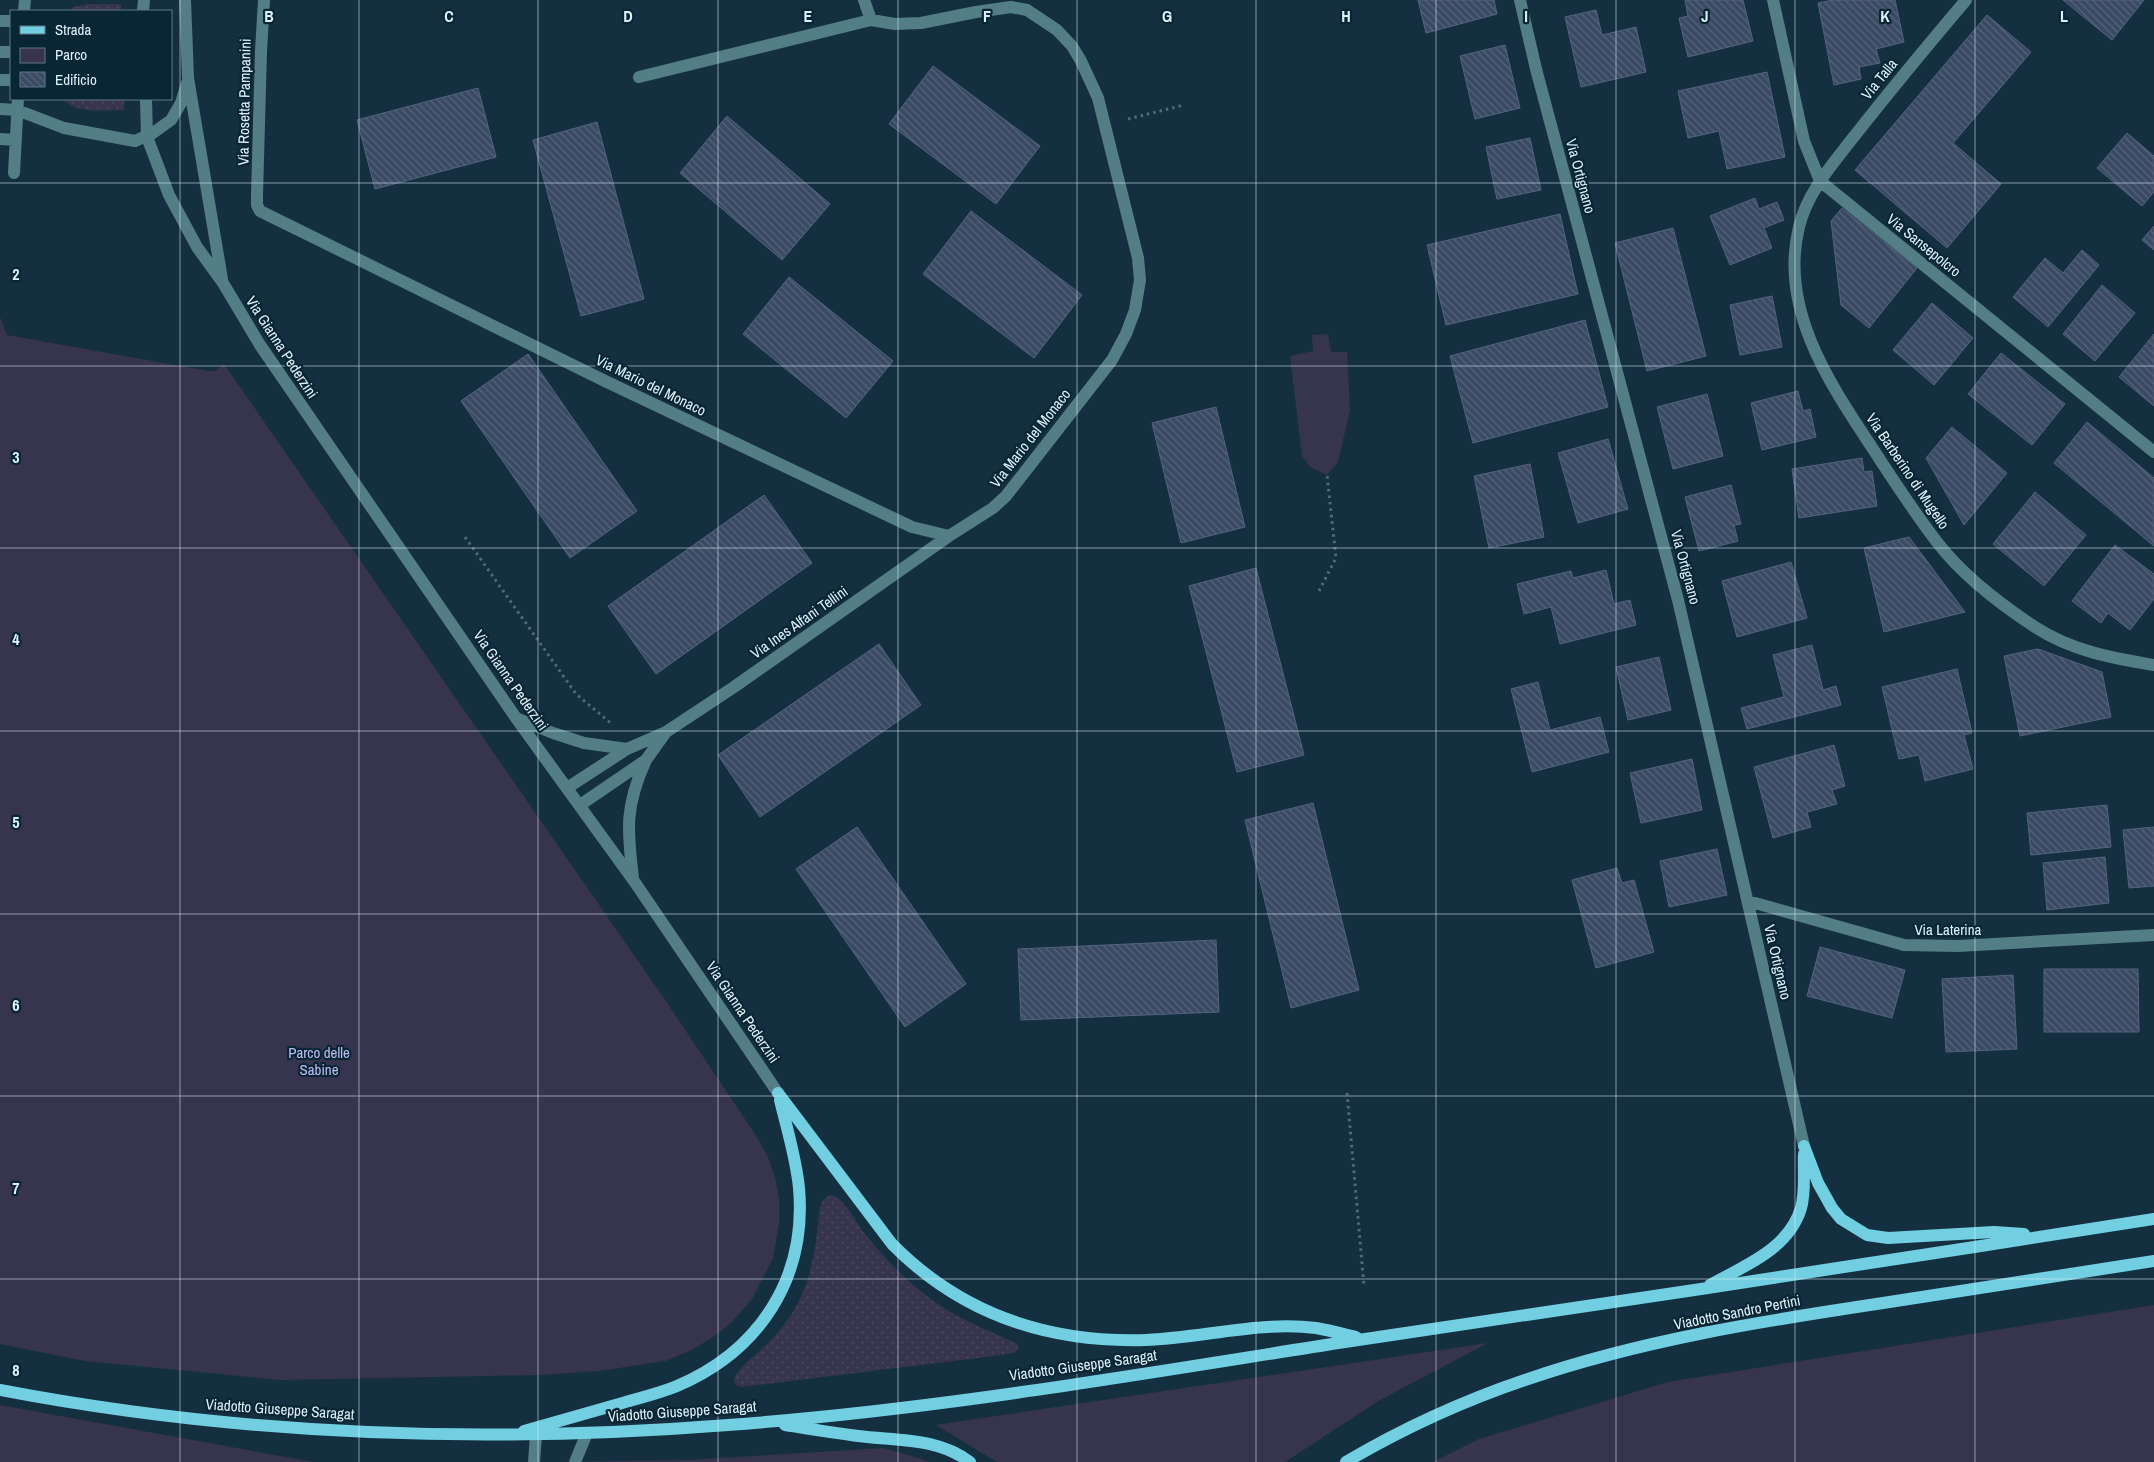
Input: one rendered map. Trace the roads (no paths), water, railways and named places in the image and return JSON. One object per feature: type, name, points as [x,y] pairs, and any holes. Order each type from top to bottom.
[{"type":"main road","points":[[778,1092],[892,1244],[906,1259],[936,1283],[996,1316],[1035,1329],[1111,1339],[1146,1340],[1251,1328],[1287,1327],[1316,1328],[1364,1339]]},
{"type":"main road","points":[[510,1435],[660,1392],[690,1380],[728,1357],[761,1326],[775,1304],[787,1277],[797,1239],[799,1214],[797,1170],[778,1092]]},
{"type":"main road","points":[[1804,1146],[1818,1183],[1832,1208],[1841,1219],[1867,1235],[1888,1238],[1994,1232],[2046,1235]]},
{"type":"main road","points":[[1703,1289],[1774,1248],[1794,1225],[1803,1198],[1804,1146]]},
{"type":"main road","name":"Viadotto Sandro Pertini","points":[[1364,1339],[2154,1219]]},
{"type":"main road","name":"Viadotto Sandro Pertini","points":[[1346,1462],[1409,1429],[1484,1395],[1527,1379],[1624,1351],[1781,1319],[2154,1261]]},
{"type":"main road","name":"Viadotto Giuseppe Saragat","points":[[0,1390],[110,1409],[241,1424],[392,1433],[536,1435],[766,1422],[885,1410],[1140,1374],[1364,1339]]},
{"type":"main road","points":[[766,1422],[860,1436],[921,1442],[955,1453],[970,1462]]},
{"type":"street","name":"Via Gianna Pederzini","points":[[185,0],[188,78],[223,282]]},
{"type":"street","name":"Via Rosetta Pampanini","points":[[257,205],[260,51],[264,0]]},
{"type":"street","points":[[864,0],[871,20]]},
{"type":"street","name":"Via Ortignano","points":[[1520,0],[1536,69],[1678,600],[1804,1146]]},
{"type":"street","name":"Via Sansepolcro","points":[[1773,0],[1804,141],[1820,181],[2154,452]]},
{"type":"street","name":"Via Talla","points":[[1820,181],[1870,116],[1966,0]]},
{"type":"street","name":"Via Mario del Monaco","points":[[257,205],[264,214],[614,385],[912,527],[949,536],[993,508],[1006,496],[1112,360],[1126,334],[1135,310],[1140,280],[1138,258],[1098,98],[1082,61],[1072,46],[1057,30],[1027,10],[1011,7],[921,23],[895,24],[871,20],[639,77]]},
{"type":"street","points":[[0,109],[17,104],[64,128],[135,142],[147,137],[171,120],[181,103],[188,78]]},
{"type":"street","name":"Via Gianna Pederzini","points":[[146,100],[147,137],[176,212],[197,247],[223,282],[239,312],[278,373],[516,718],[634,881],[778,1092]]},
{"type":"street","points":[[14,173],[17,104]]},
{"type":"street","points":[[0,139],[15,140]]},
{"type":"street","name":"Via Barberino di Mugello","points":[[1820,181],[1803,211],[1796,240],[1795,285],[1801,317],[1816,355],[1834,391],[1900,491],[1938,544],[1985,591],[2037,628],[2071,645],[2100,656],[2154,665]]},
{"type":"street","name":"Via Ines Alfani Tellini","points":[[567,788],[627,749],[666,732],[742,682],[949,536]]},
{"type":"street","points":[[516,718],[584,743],[627,749]]},
{"type":"street","name":"Via Ines Alfani Tellini","points":[[580,805],[646,760],[666,732]]},
{"type":"street","points":[[634,881],[630,849],[629,811],[635,784],[646,760]]},
{"type":"street","name":"Via Laterina","points":[[1748,901],[1904,945],[1958,946],[2154,935]]},
{"type":"street","points":[[574,1462],[587,1433]]},
{"type":"street","points":[[534,1462],[536,1435]]},
{"type":"park label","name":"Parco delle Sabine","points":[[319,1060]]}]
